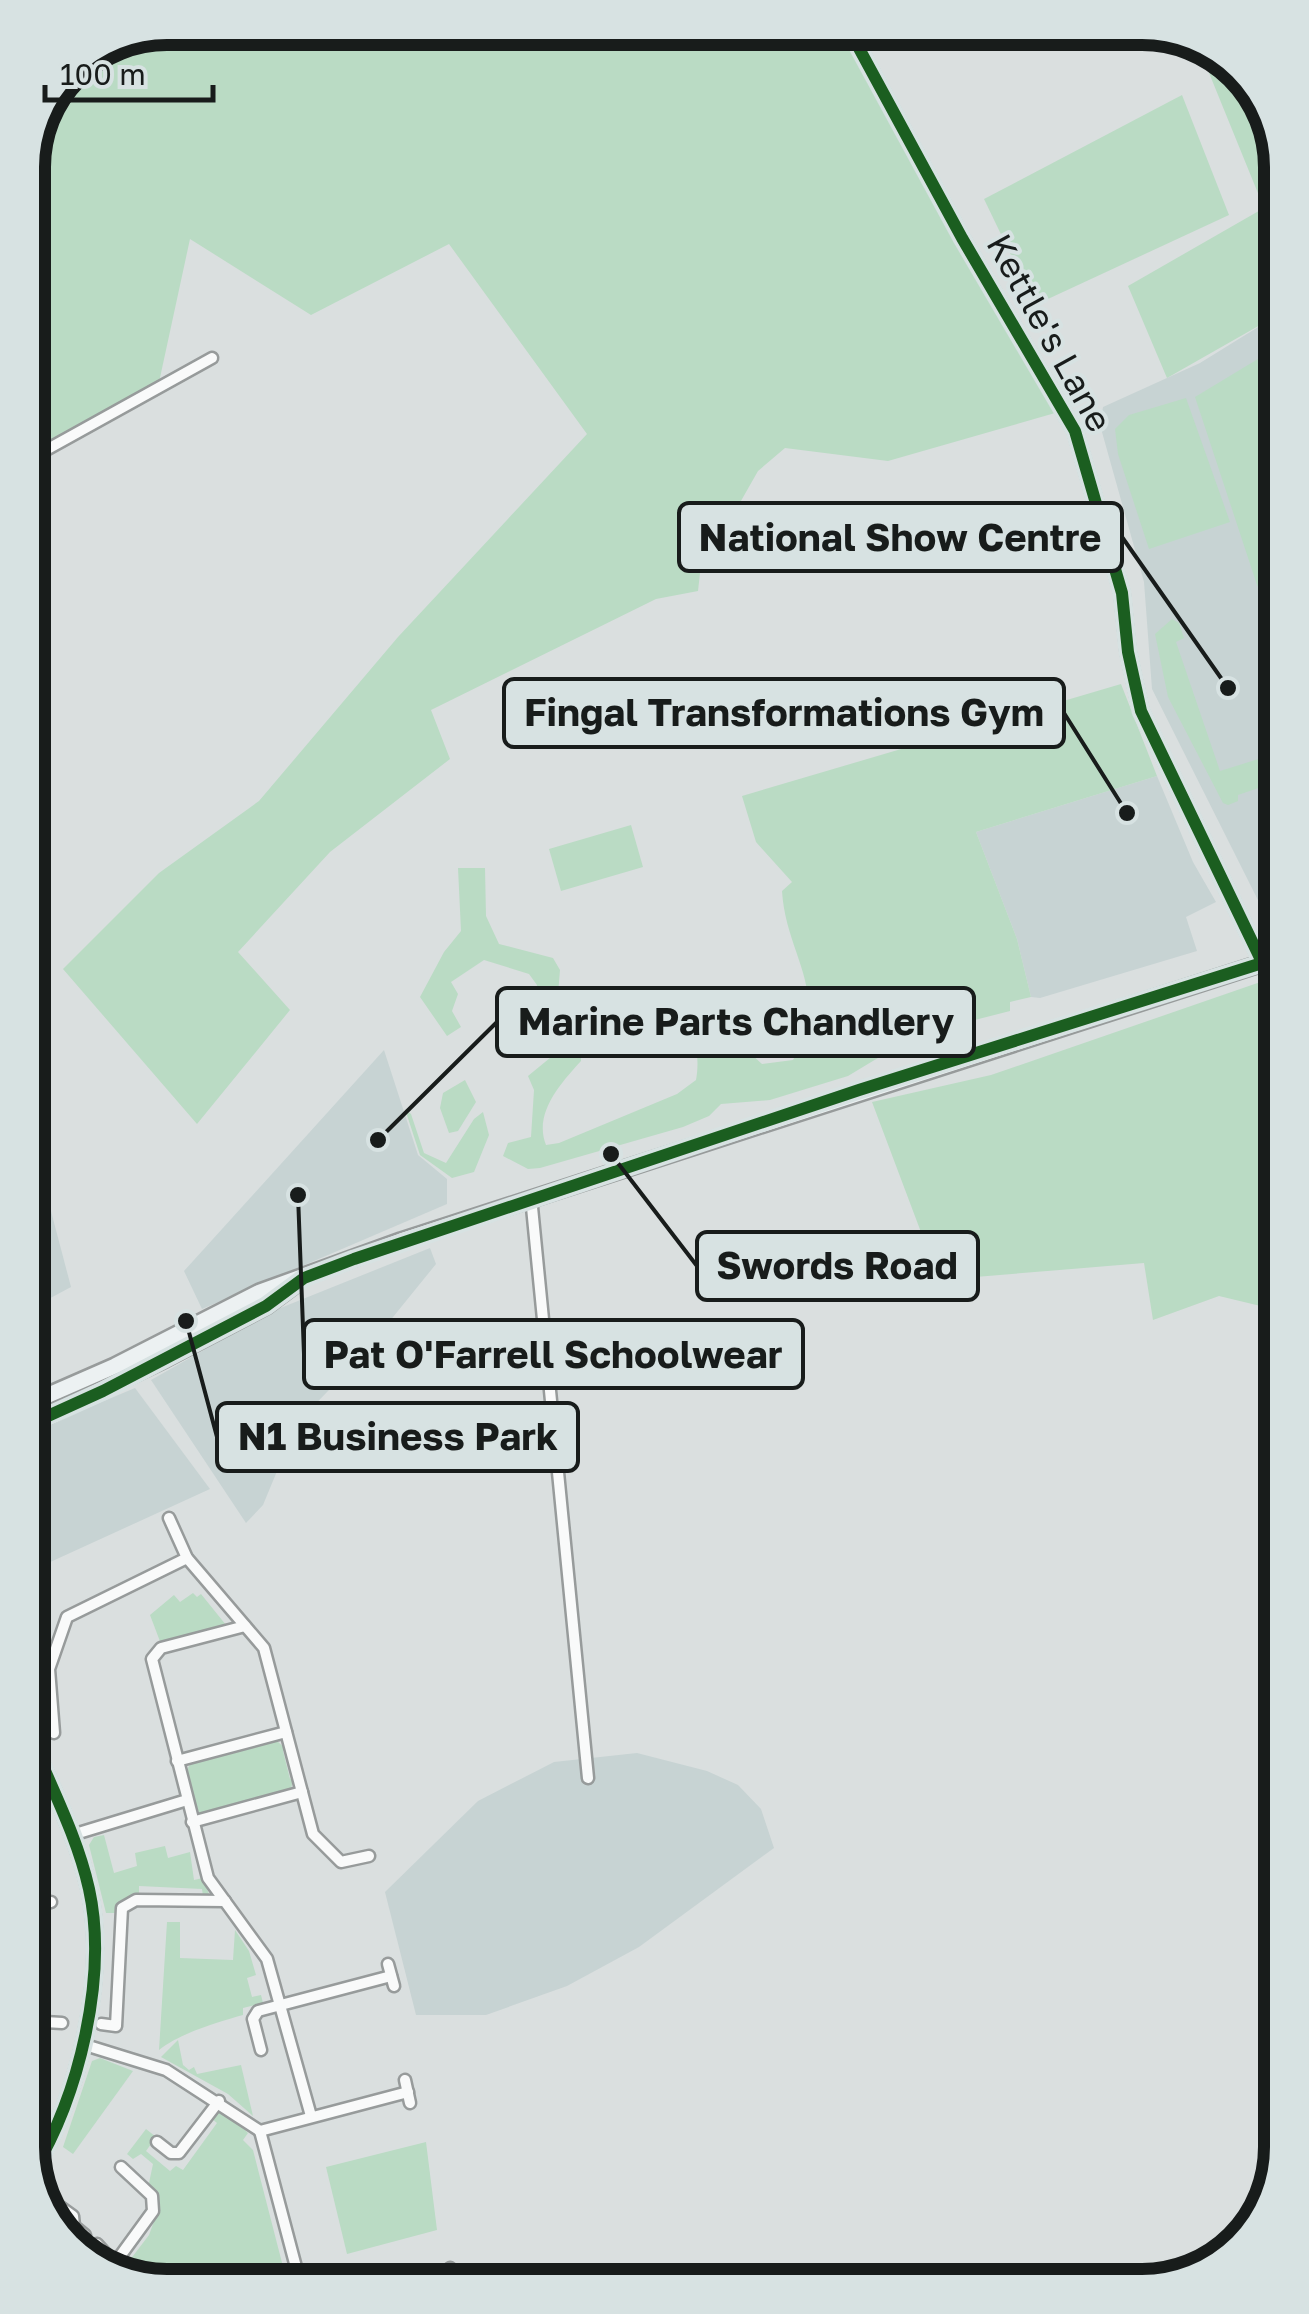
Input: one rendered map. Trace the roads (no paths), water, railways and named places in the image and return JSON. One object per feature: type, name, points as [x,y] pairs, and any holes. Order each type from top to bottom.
[{"type":"main road","points":[[45,1397],[115,1366],[260,1292],[530,1198],[1262,962]]},
{"type":"main road","points":[[45,1417],[103,1391],[266,1306],[304,1278]]},
{"type":"street","name":"Kettle's Lane","points":[[857,45],[962,238],[1075,431],[1122,593],[1128,652],[1141,712],[1262,962]]},
{"type":"street","points":[[45,451],[212,358]]},
{"type":"street","points":[[530,1198],[588,1778]]},
{"type":"street","points":[[170,1518],[187,1558],[264,1648],[313,1834],[334,1860],[347,1862],[369,1856]]},
{"type":"street","points":[[54,1733],[49,1669],[66,1617],[187,1558]]},
{"type":"street","points":[[245,1626],[153,1653],[208,1878],[267,1959],[311,2116]]},
{"type":"street","points":[[177,1762],[286,1732]]},
{"type":"street","points":[[45,1771],[72,1834],[89,1888],[94,1928],[82,2044],[70,2094],[45,2147]]},
{"type":"street","points":[[192,1822],[302,1792]]},
{"type":"street","points":[[72,1834],[187,1800]]},
{"type":"street","points":[[101,2024],[116,2026],[122,1908],[136,1900],[225,1902]]},
{"type":"street","points":[[45,1903],[51,1902]]},
{"type":"street","points":[[261,2050],[254,2015],[391,1975]]},
{"type":"street","points":[[45,2022],[62,2023]]},
{"type":"street","points":[[82,2044],[166,2070],[260,2131],[296,2269]]},
{"type":"street","points":[[260,2131],[408,2092]]},
{"type":"street","points":[[158,2142],[171,2153],[179,2153],[219,2101]]},
{"type":"street","points":[[119,2259],[153,2211],[152,2196],[121,2167]]},
{"type":"street","points":[[75,2227],[85,2235]]},
{"type":"street","points":[[97,2244],[100,2249]]},
{"type":"place","name":"National Show Centre","points":[[1228,688]]},
{"type":"place","name":"Fingal Transformations Gym","points":[[1127,813]]},
{"type":"place","name":"Marine Parts Chandlery","points":[[378,1140]]},
{"type":"place","name":"Swords Road","points":[[611,1154]]},
{"type":"place","name":"Pat O'Farrell Schoolwear","points":[[298,1195]]},
{"type":"place","name":"N1 Business Park","points":[[186,1321]]}]
